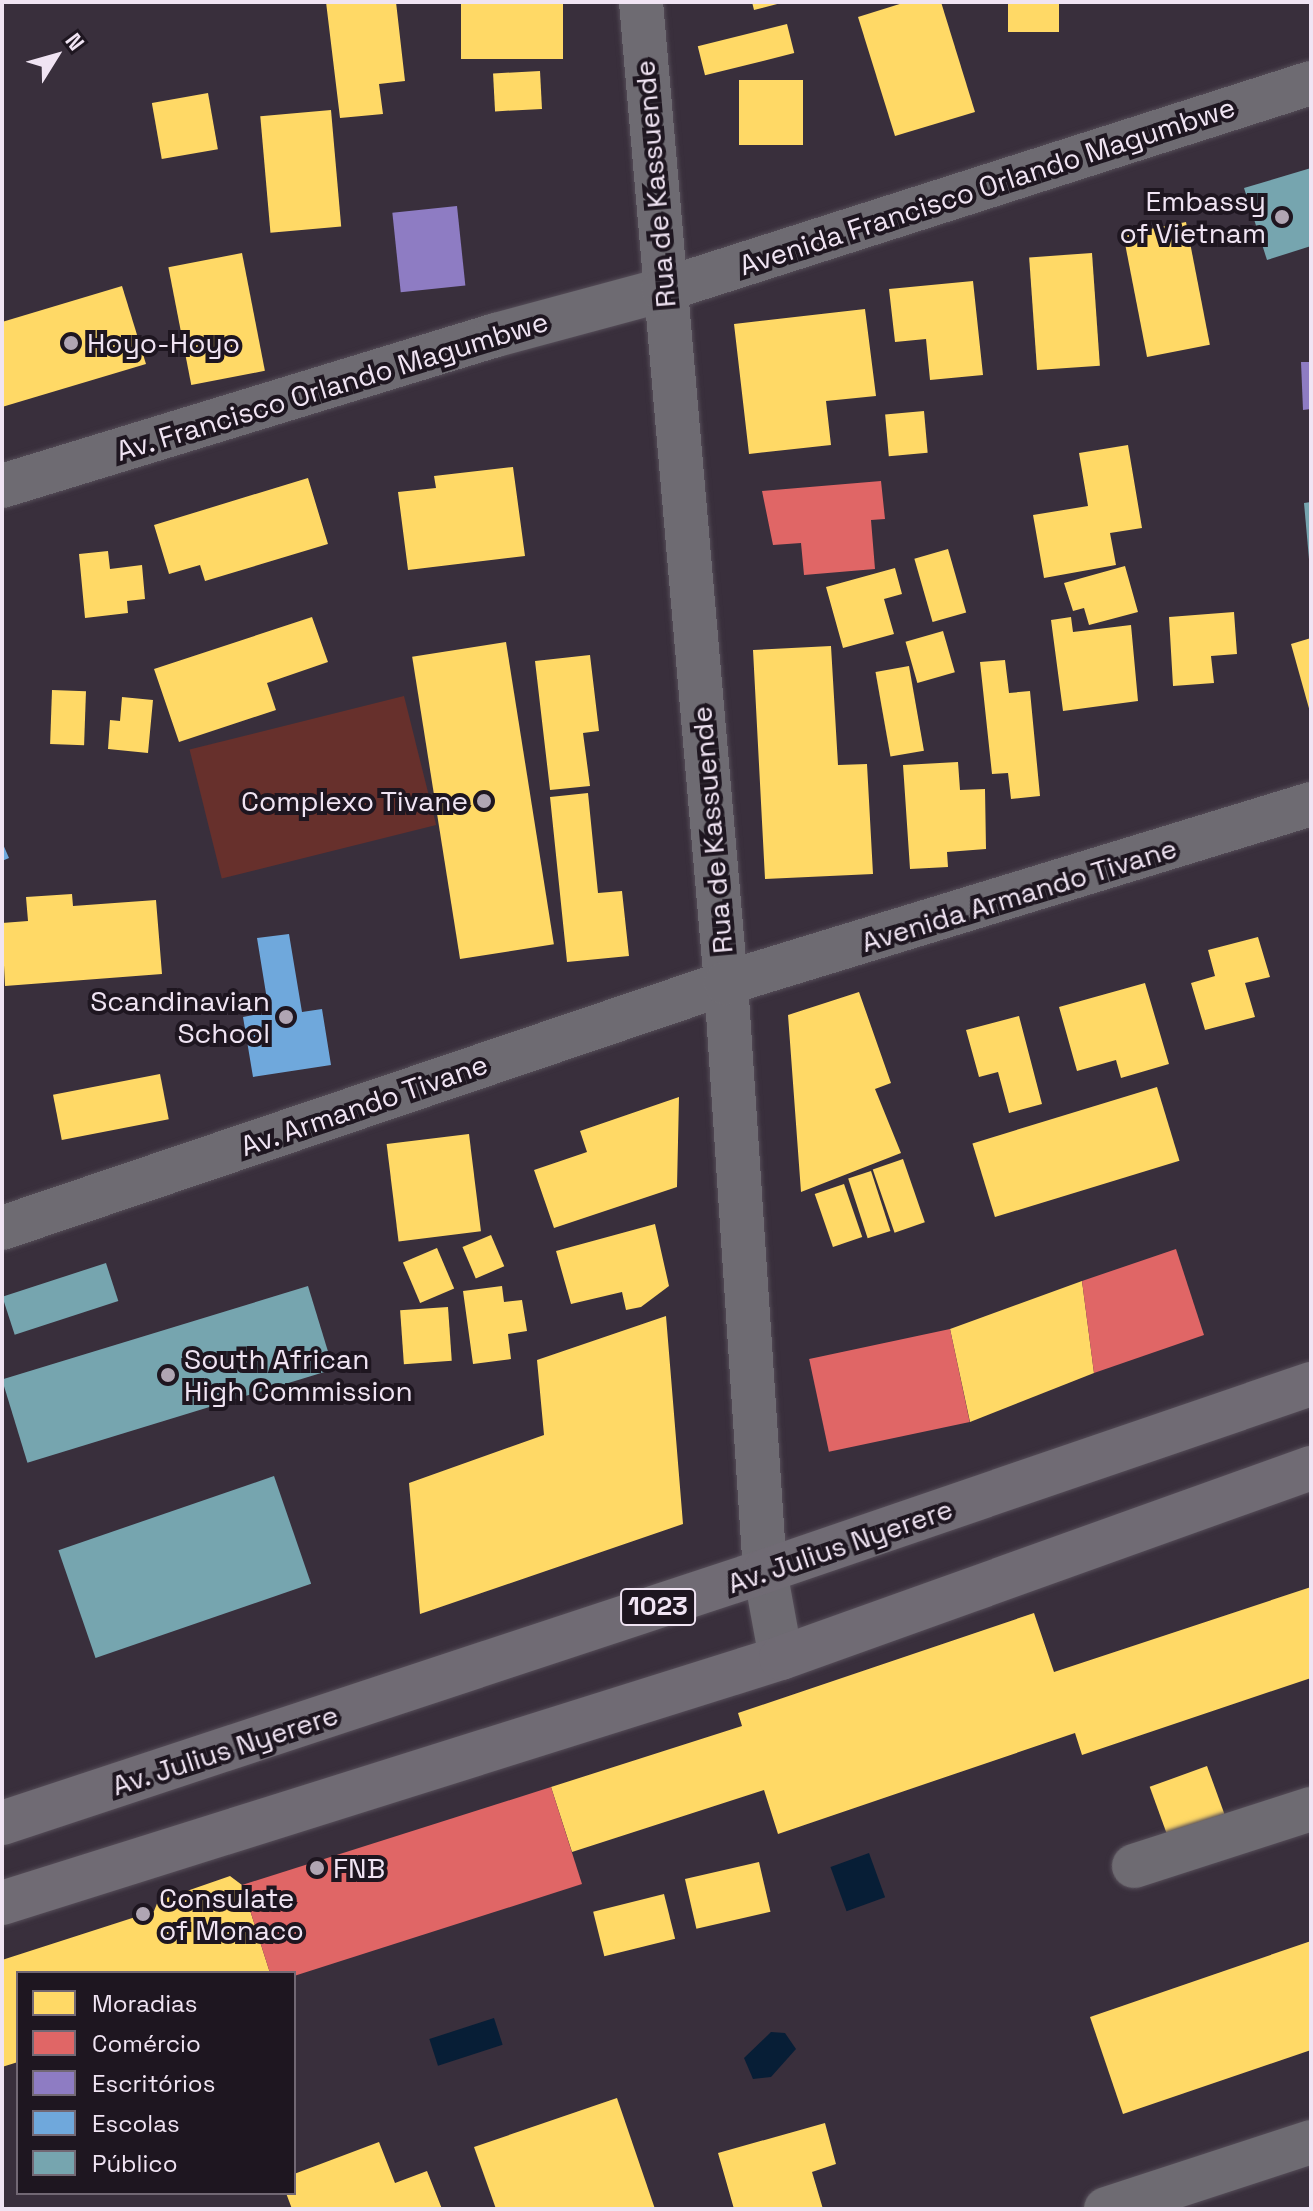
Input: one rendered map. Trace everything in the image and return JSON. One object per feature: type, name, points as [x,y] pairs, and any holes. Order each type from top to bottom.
[{"type":"main road","name":"Av. Julius Nyerere","points":[[2,1823],[765,1571],[1311,1384]]},
{"type":"main road","points":[[2,1903],[781,1658],[1311,1468]]},
{"type":"street","name":"Rua de Kassuende","points":[[641,2],[663,290],[726,983],[765,1571],[781,1658]]},
{"type":"street","name":"Avenida Francisco Orlando Magumbwe","points":[[663,290],[1311,83]]},
{"type":"street","name":"Av. Francisco Orlando Magumbwe","points":[[2,486],[496,335],[663,290]]},
{"type":"street","name":"Avenida Armando Tivane","points":[[726,983],[1311,804]]},
{"type":"street","name":"Av. Armando Tivane","points":[[2,1228],[726,983]]},
{"type":"street","points":[[1134,1866],[1311,1809]]},
{"type":"street","points":[[1106,2209],[1311,2142]]},
{"type":"shaded area","points":[[404,696],[436,825],[222,879],[190,749]]},
{"type":"water","points":[[869,1853],[885,1897],[847,1911],[830,1867]]},
{"type":"water","points":[[494,2018],[503,2045],[438,2066],[429,2039]]},
{"type":"water","points":[[771,2032],[785,2033],[796,2049],[771,2077],[753,2079],[744,2058]]},
{"type":"building: Moradias","points":[[326,2],[396,2],[405,81],[379,84],[383,114],[340,118]]},
{"type":"building: Moradias","points":[[461,2],[563,2],[563,59],[461,59]]},
{"type":"building: Moradias","points":[[752,2],[781,2],[781,3],[754,10]]},
{"type":"building: Moradias","points":[[906,2],[941,2],[975,112],[895,136],[858,17]]},
{"type":"building: Moradias","points":[[1008,2],[1059,2],[1059,32],[1008,32]]},
{"type":"building: Moradias","points":[[787,24],[794,53],[705,75],[698,46]]},
{"type":"building: Moradias","points":[[540,71],[542,109],[495,111],[493,73]]},
{"type":"building: Moradias","points":[[739,80],[803,80],[803,145],[739,145]]},
{"type":"building: Moradias","points":[[208,93],[218,149],[162,159],[152,103]]},
{"type":"building: Moradias","points":[[331,110],[341,227],[270,233],[260,116]]},
{"type":"building: Moradias","points":[[1186,222],[1210,345],[1147,357],[1123,234]]},
{"type":"building: Moradias","points":[[242,253],[265,371],[191,385],[168,267]]},
{"type":"building: Moradias","points":[[1092,253],[1100,366],[1037,370],[1029,257]]},
{"type":"building: Moradias","points":[[973,281],[983,375],[930,380],[926,339],[895,342],[889,289]]},
{"type":"building: Moradias","name":"Hoyo-Hoyo","points":[[122,286],[146,364],[2,407],[2,322]]},
{"type":"building: Moradias","points":[[865,309],[876,396],[826,401],[831,445],[749,454],[734,324]]},
{"type":"building: Moradias","points":[[924,411],[928,453],[889,456],[885,414]]},
{"type":"building: Moradias","points":[[1128,445],[1142,528],[1110,533],[1116,565],[1044,578],[1033,515],[1088,506],[1079,453]]},
{"type":"building: Moradias","points":[[513,467],[525,556],[408,570],[398,492],[436,488],[434,476]]},
{"type":"building: Moradias","points":[[308,478],[328,544],[205,581],[200,565],[169,574],[154,525]]},
{"type":"building: Moradias","points":[[948,549],[966,612],[933,622],[914,559]]},
{"type":"building: Moradias","points":[[108,551],[110,569],[142,565],[145,599],[127,601],[128,613],[85,618],[79,554]]},
{"type":"building: Moradias","points":[[1125,566],[1138,612],[1089,625],[1084,608],[1073,611],[1064,583]]},
{"type":"building: Moradias","points":[[895,568],[902,594],[884,599],[894,634],[843,648],[826,587]]},
{"type":"building: Moradias","points":[[1234,612],[1237,654],[1211,656],[1214,683],[1173,686],[1169,617]]},
{"type":"building: Moradias","points":[[312,617],[328,662],[267,683],[276,710],[179,742],[154,669]]},
{"type":"building: Moradias","points":[[1071,617],[1073,632],[1131,625],[1138,701],[1063,711],[1051,620]]},
{"type":"building: Moradias","points":[[943,631],[955,672],[917,683],[906,642]]},
{"type":"building: Moradias","points":[[1311,638],[1311,712],[1310,712],[1291,644]]},
{"type":"building: Moradias","name":"Complexo Tivane","points":[[506,642],[554,944],[460,959],[412,657]]},
{"type":"building: Moradias","points":[[831,646],[838,765],[867,764],[873,874],[765,879],[753,650]]},
{"type":"building: Moradias","points":[[590,655],[599,731],[583,733],[590,786],[550,790],[535,661]]},
{"type":"building: Moradias","points":[[1005,660],[1009,693],[1030,691],[1040,796],[1011,799],[1008,773],[992,774],[980,662]]},
{"type":"building: Moradias","points":[[909,666],[924,751],[890,757],[876,672]]},
{"type":"building: Moradias","points":[[52,690],[86,691],[84,745],[50,744]]},
{"type":"building: Moradias","points":[[122,697],[153,700],[148,753],[108,749],[110,720],[120,721]]},
{"type":"building: Moradias","points":[[958,762],[960,790],[985,789],[986,849],[947,852],[948,867],[910,869],[903,765]]},
{"type":"building: Moradias","points":[[588,793],[598,893],[622,891],[629,956],[567,962],[550,797]]},
{"type":"building: Moradias","points":[[72,894],[73,906],[156,900],[162,974],[5,986],[2,923],[28,921],[26,897]]},
{"type":"building: Moradias","points":[[1258,937],[1270,977],[1245,983],[1255,1017],[1205,1030],[1191,983],[1215,976],[1208,950]]},
{"type":"building: Moradias","points":[[1145,983],[1169,1064],[1121,1078],[1116,1060],[1077,1071],[1059,1007]]},
{"type":"building: Moradias","points":[[859,992],[891,1083],[875,1089],[901,1153],[801,1192],[788,1015]]},
{"type":"building: Moradias","points":[[1019,1016],[1042,1104],[1009,1113],[998,1072],[979,1077],[966,1030]]},
{"type":"building: Moradias","points":[[160,1074],[169,1119],[62,1140],[53,1095]]},
{"type":"building: Moradias","points":[[1157,1087],[1180,1161],[995,1217],[972,1143]]},
{"type":"building: Moradias","points":[[679,1097],[677,1187],[554,1228],[534,1170],[587,1152],[580,1131]]},
{"type":"building: Moradias","points":[[469,1134],[481,1231],[399,1241],[387,1144]]},
{"type":"building: Moradias","points":[[903,1159],[925,1222],[895,1233],[873,1169]]},
{"type":"building: Moradias","points":[[871,1171],[890,1231],[868,1238],[848,1178]]},
{"type":"building: Moradias","points":[[844,1184],[862,1237],[833,1247],[815,1194]]},
{"type":"building: Moradias","points":[[655,1224],[669,1286],[641,1307],[626,1310],[622,1292],[571,1304],[556,1251]]},
{"type":"building: Moradias","points":[[491,1235],[504,1266],[476,1278],[462,1247]]},
{"type":"building: Moradias","points":[[437,1248],[454,1289],[420,1303],[403,1262]]},
{"type":"building: Moradias","points":[[1082,1281],[1094,1373],[970,1422],[950,1329]]},
{"type":"building: Moradias","points":[[502,1286],[504,1302],[522,1300],[527,1331],[508,1334],[511,1359],[473,1364],[463,1291]]},
{"type":"building: Moradias","points":[[448,1307],[452,1361],[404,1364],[400,1310]]},
{"type":"building: Moradias","points":[[666,1316],[683,1524],[420,1614],[409,1483],[544,1435],[537,1360]]},
{"type":"building: Moradias","points":[[1311,1587],[1311,1678],[1082,1755],[1075,1733],[778,1834],[764,1790],[572,1852],[551,1787],[742,1726],[738,1713],[1034,1613],[1054,1672]]},
{"type":"building: Moradias","points":[[1207,1766],[1224,1814],[1167,1835],[1150,1787]]},
{"type":"building: Moradias","points":[[759,1862],[770,1912],[696,1929],[685,1879]]},
{"type":"building: Moradias","points":[[230,1876],[242,1885],[269,1971],[16,1971],[16,2063],[2,2067],[2,1960],[154,1911],[158,1901]]},
{"type":"building: Moradias","points":[[664,1894],[675,1939],[604,1956],[593,1912]]},
{"type":"building: Moradias","points":[[1311,1941],[1311,2050],[1123,2114],[1090,2017]]},
{"type":"building: Moradias","points":[[617,2098],[655,2209],[496,2209],[474,2147]]},
{"type":"building: Moradias","points":[[825,2123],[836,2164],[812,2172],[823,2209],[734,2209],[718,2153]]},
{"type":"building: Moradias","points":[[379,2142],[395,2183],[427,2171],[442,2209],[292,2209],[287,2195],[296,2195],[296,2173]]},
{"type":"building: Comércio","points":[[881,481],[885,519],[871,520],[875,569],[804,575],[801,543],[773,545],[762,491]]},
{"type":"building: Comércio","points":[[1176,1249],[1204,1335],[1094,1373],[1082,1281]]},
{"type":"building: Comércio","points":[[950,1329],[970,1422],[829,1452],[809,1359]]},
{"type":"building: Comércio","points":[[551,1787],[582,1884],[296,1975],[296,1971],[269,1971],[242,1885]]},
{"type":"building: Escritórios","points":[[457,206],[465,286],[401,292],[392,213]]},
{"type":"building: Escritórios","points":[[1301,362],[1311,362],[1311,409],[1303,410]]},
{"type":"building: Escolas","points":[[2,842],[9,858],[2,861]]},
{"type":"building: Escolas","points":[[289,934],[302,1012],[322,1009],[331,1065],[253,1077],[243,1017],[269,1012],[257,938]]},
{"type":"building: Público","name":"Embassy of Vietnam","points":[[1311,168],[1311,246],[1267,260],[1244,188]]},
{"type":"building: Público","points":[[1311,502],[1311,559],[1309,559],[1304,503]]},
{"type":"building: Público","name":"South African High Commission","points":[[106,1263],[118,1301],[15,1335],[2,1297]]},
{"type":"building: Público","name":"South African High Commission","points":[[308,1286],[333,1369],[27,1463],[2,1380]]},
{"type":"building: Público","name":"South African High Commission","points":[[274,1476],[311,1584],[96,1658],[58,1550]]},
{"type":"place","name":"Embassy of Vietnam","points":[[1282,217]]},
{"type":"place","name":"Hoyo-Hoyo","points":[[71,343]]},
{"type":"place","name":"Complexo Tivane","points":[[484,801]]},
{"type":"place","name":"Scandinavian School","points":[[286,1017]]},
{"type":"place","name":"South African High Commission","points":[[168,1375]]},
{"type":"place","name":"FNB","points":[[317,1868]]},
{"type":"place","name":"Consulate of Monaco","points":[[143,1914]]}]
